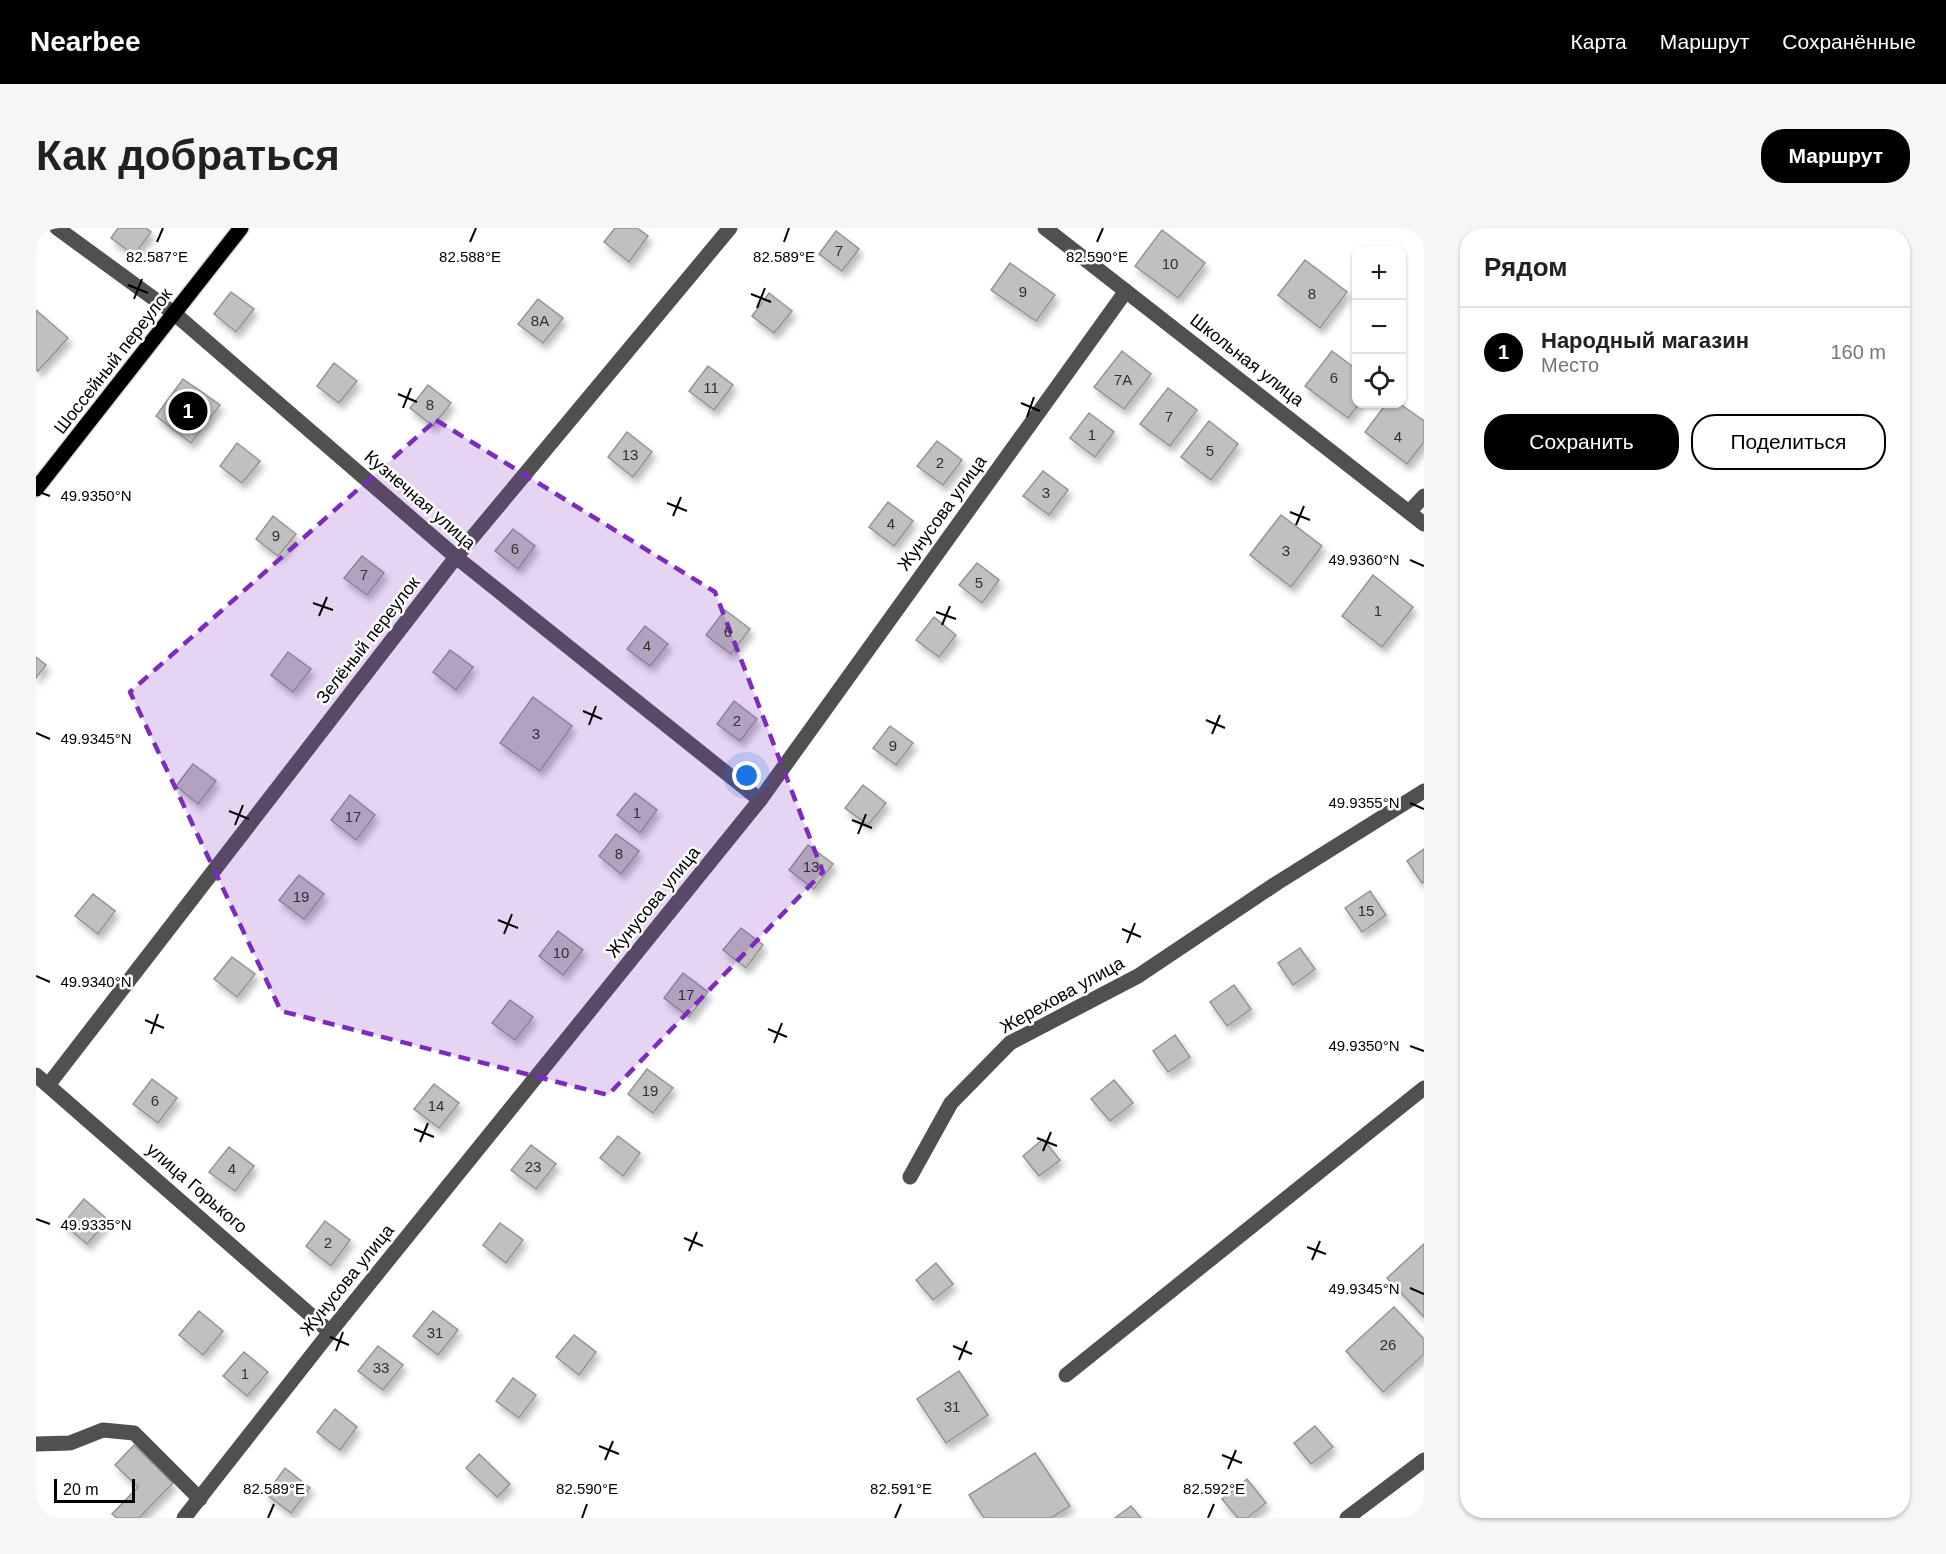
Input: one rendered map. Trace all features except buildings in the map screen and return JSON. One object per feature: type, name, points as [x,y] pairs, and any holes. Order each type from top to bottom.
[{"type":"main road","name":"Шоссейный переулок","points":[[36,489],[241,228]]},
{"type":"street","name":"Кузнечная улица","points":[[57,228],[175,314],[456,557],[760,800]]},
{"type":"street","name":"Зелёный переулок","points":[[42,1080],[456,557],[730,228]]},
{"type":"street","name":"Школьная улица","points":[[1045,228],[1424,524]]},
{"type":"street","name":"Жунусова улица","points":[[184,1518],[330,1332],[760,800],[1126,291]]},
{"type":"street","points":[[1410,511],[1424,496]]},
{"type":"street","name":"Жерехова улица","points":[[910,1177],[951,1103],[1010,1043],[1138,976],[1277,883],[1424,791]]},
{"type":"street","name":"улица Горького","points":[[42,1080],[330,1332]]},
{"type":"street","points":[[1066,1375],[1424,1089]]},
{"type":"street","points":[[36,1444],[70,1443],[103,1430],[134,1433],[200,1499]]},
{"type":"street","points":[[1347,1518],[1424,1460]]},
{"type":"highlighted area","points":[[436,420],[715,592],[823,872],[608,1095],[281,1011],[130,692]]},
{"type":"place","name":"Народный магазин","points":[[188,411]]}]
